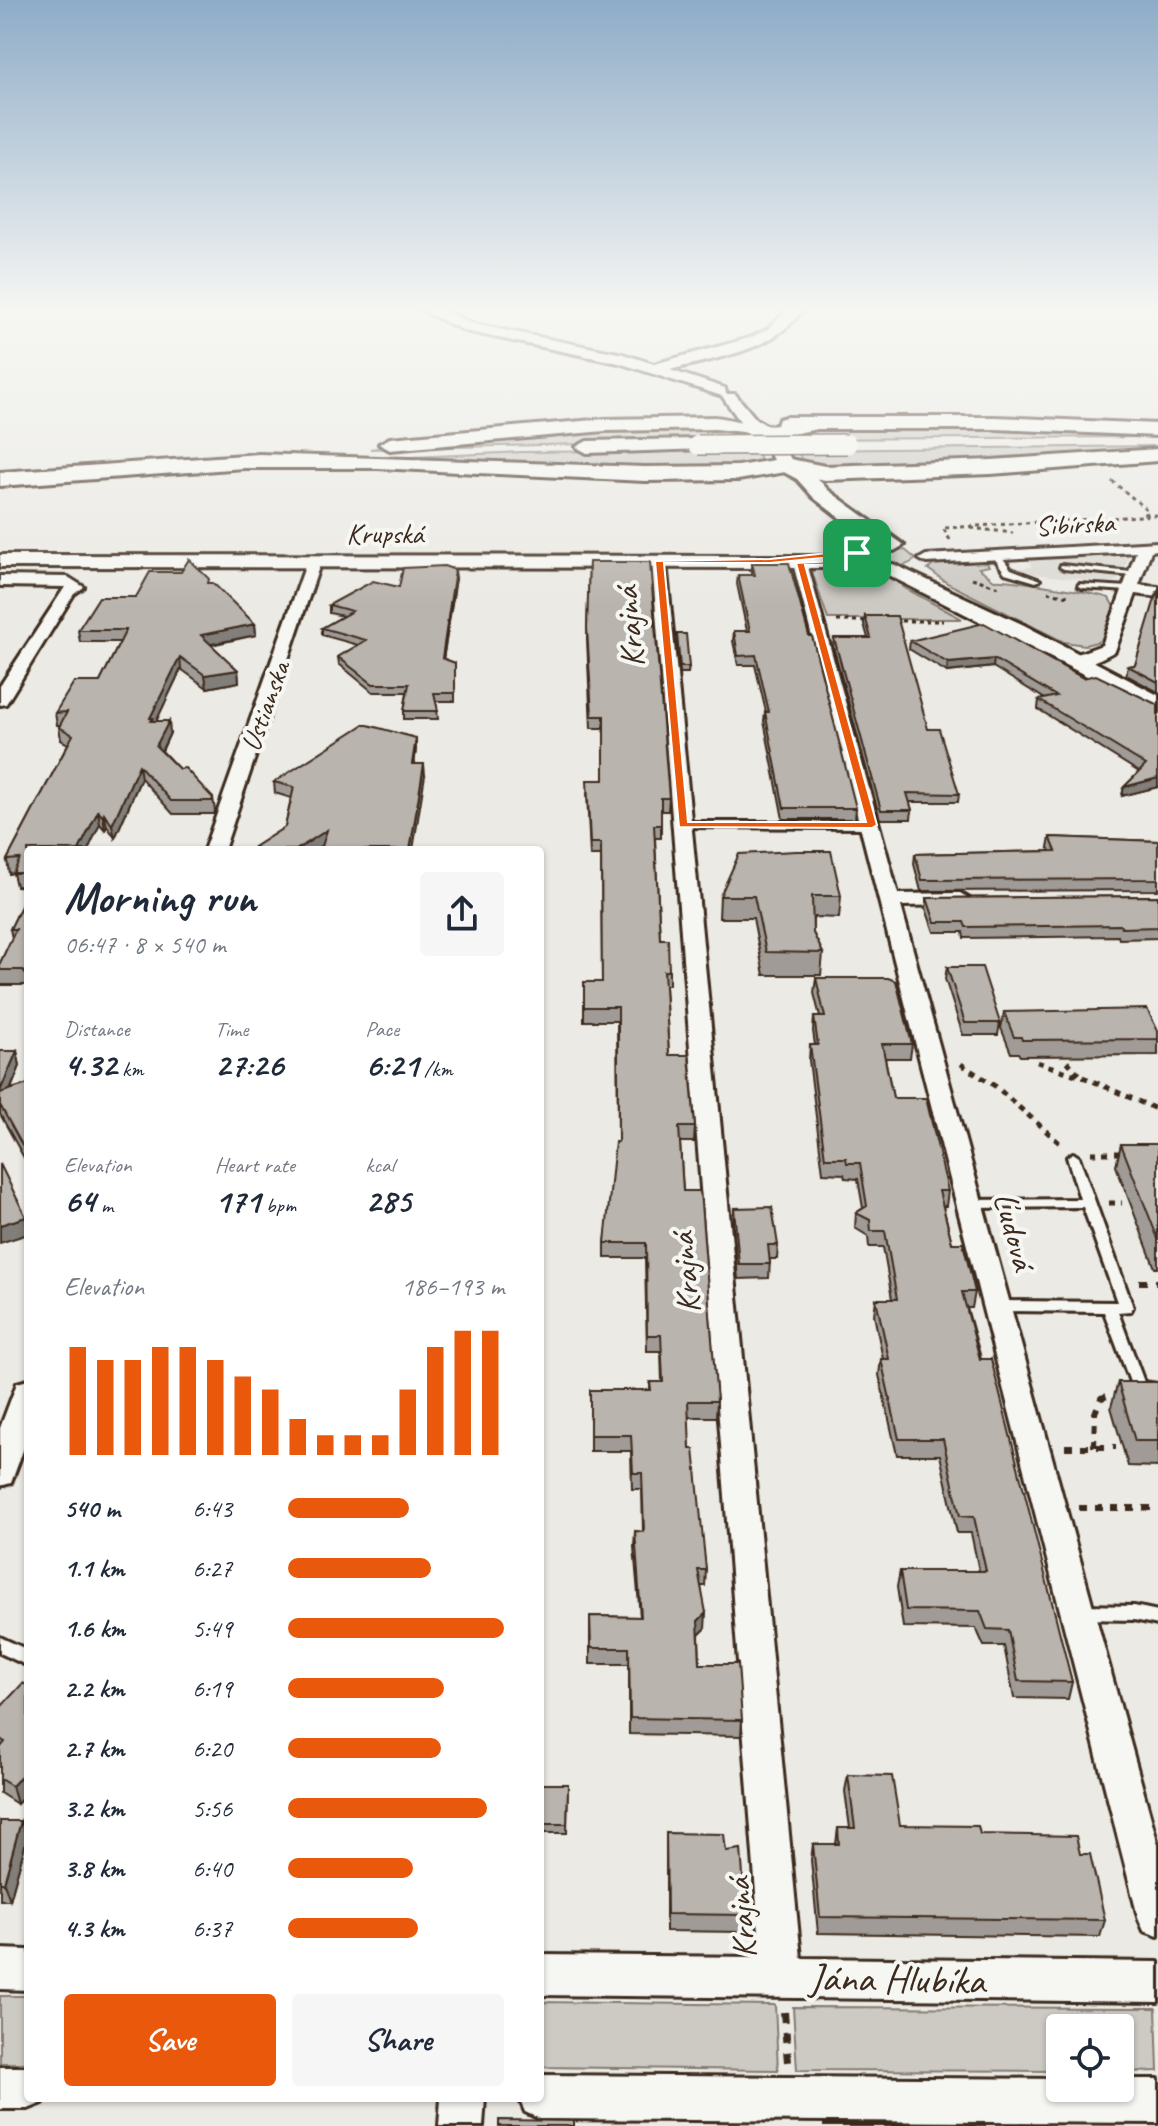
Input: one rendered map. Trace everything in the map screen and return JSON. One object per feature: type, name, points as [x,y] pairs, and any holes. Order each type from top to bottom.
[{"type":"main road","points":[[715,423],[725,407]]},
{"type":"main road","points":[[736,407],[750,423],[765,426]]},
{"type":"main road","points":[[235,461],[526,429],[715,423],[746,426],[995,423],[1158,430]]},
{"type":"main road","points":[[765,426],[785,465]]},
{"type":"main road","points":[[0,479],[235,461],[494,449],[1158,442]]},
{"type":"main road","points":[[235,461],[377,462],[601,474],[738,473],[785,465],[815,473],[991,467],[1158,455]]},
{"type":"main road","points":[[785,465],[779,473],[804,486],[874,535],[921,559],[1016,630]]},
{"type":"main road","points":[[738,473],[804,486],[840,472]]},
{"type":"main road","points":[[804,486],[860,554],[1016,630],[1158,705]]},
{"type":"main road","points":[[860,554],[894,545]]},
{"type":"main road","name":"Krupská","points":[[770,561],[860,554]]},
{"type":"main road","name":"Krupská","points":[[0,561],[800,563],[860,554]]},
{"type":"main road","points":[[893,570],[921,559]]},
{"type":"street","name":"Sibírska","points":[[921,559],[1151,546]]},
{"type":"street","points":[[1075,661],[1095,656],[1109,648],[1130,582],[1151,546]]},
{"type":"street","name":"Ustianska","points":[[215,846],[314,561]]},
{"type":"street","name":"Krajná","points":[[659,561],[783,1993]]},
{"type":"street","name":"Ľudová","points":[[800,563],[872,825],[1158,1917]]},
{"type":"street","points":[[0,581],[68,582],[76,587],[68,591],[0,700]]},
{"type":"street","points":[[1130,582],[1158,592]]},
{"type":"street","points":[[890,900],[986,899]]},
{"type":"street","points":[[0,1474],[20,1441],[24,1416]]},
{"type":"street","points":[[0,1969],[24,1970]]},
{"type":"street","name":"Jána Hlubíka","points":[[544,1975],[783,1993],[1158,1982]]},
{"type":"street","points":[[0,2088],[24,2088]]},
{"type":"street","points":[[544,2097],[1158,2101]]},
{"type":"street","points":[[461,2126],[463,2102]]},
{"type":"lane","points":[[996,555],[1008,571],[1036,580]]},
{"type":"lane","points":[[1064,567],[1130,582]]},
{"type":"lane","points":[[1082,586],[1130,582]]},
{"type":"lane","points":[[683,825],[872,825]]},
{"type":"lane","points":[[997,1306],[1126,1307],[1073,1155]]},
{"type":"lane","points":[[970,1204],[1088,1203]]},
{"type":"lane","points":[[1109,1306],[1138,1386],[1158,1390]]},
{"type":"lane","points":[[1078,1612],[1134,1613],[1158,1618]]},
{"type":"lane","points":[[0,1644],[24,1657]]},
{"type":"path","points":[[1114,476],[1111,480],[1146,510],[1147,513],[1139,516]]},
{"type":"path","points":[[943,528],[1158,515]]},
{"type":"path","points":[[958,527],[1018,532]]},
{"type":"path","points":[[828,621],[874,621]]},
{"type":"path","points":[[890,621],[952,621]]},
{"type":"path","points":[[952,1056],[995,1086],[1073,1155],[1129,1153]]},
{"type":"path","points":[[1067,1061],[1077,1073],[1088,1079],[1158,1110]]},
{"type":"path","points":[[1037,1062],[1088,1079]]},
{"type":"path","points":[[1094,1447],[1095,1413],[1101,1398],[1138,1386]]},
{"type":"path","points":[[1051,1508],[1158,1508]]},
{"type":"path","points":[[783,1993],[789,2071]]},
{"type":"shaded area","points":[[652,426],[747,430],[751,440],[370,449],[473,437]]},
{"type":"shaded area","points":[[981,426],[1158,432],[1158,437],[790,439],[787,433],[794,429]]},
{"type":"shaded area","points":[[1158,446],[1158,451],[824,470],[805,466],[797,450]]},
{"type":"shaded area","points":[[756,450],[763,466],[677,470],[366,459],[523,452]]},
{"type":"shaded area","points":[[872,549],[905,550],[916,559],[890,567],[864,557]]},
{"type":"shaded area","points":[[1114,552],[1129,556],[1124,569],[1112,571],[1111,575],[1120,579],[1111,583],[1035,574],[1019,568],[1032,567],[1029,561],[1016,560]]},
{"type":"shaded area","points":[[987,563],[989,566],[979,568],[994,580],[1051,586],[1109,598],[1114,607],[1101,641],[1085,645],[1064,642],[947,583],[928,569],[935,564]]},
{"type":"shaded area","points":[[819,566],[865,570],[908,582],[903,587],[962,619],[828,619],[812,572]]},
{"type":"shaded area","points":[[0,1996],[24,1996],[24,2063],[0,2063]]},
{"type":"shaded area","points":[[544,2002],[775,2005],[778,2070],[544,2067]]},
{"type":"shaded area","points":[[793,2007],[1156,2008],[1158,2071],[1134,2072],[1134,2014],[1046,2014],[1046,2071],[797,2070]]},
{"type":"building","points":[[189,559],[209,579],[208,583],[213,583],[255,624],[201,635],[238,670],[205,675],[180,657],[150,718],[153,718],[151,721],[169,721],[156,746],[179,769],[185,768],[213,798],[212,801],[171,801],[139,765],[112,825],[104,813],[103,817],[98,811],[81,846],[24,846],[24,873],[13,873],[20,859],[7,860],[73,735],[59,727],[67,712],[55,713],[74,682],[100,682],[126,630],[78,630],[99,597],[136,597],[150,572],[181,572]]},
{"type":"building","points":[[589,562],[650,562],[669,798],[661,798],[661,825],[654,825],[660,939],[668,939],[669,971],[664,971],[669,1055],[689,1055],[695,1127],[679,1127],[683,1191],[700,1191],[717,1401],[688,1401],[690,1449],[694,1449],[706,1570],[698,1570],[706,1613],[698,1621],[700,1664],[738,1664],[742,1720],[630,1718],[629,1648],[591,1648],[590,1616],[641,1617],[635,1531],[644,1532],[642,1473],[633,1473],[631,1435],[590,1435],[590,1390],[651,1390],[650,1382],[663,1382],[661,1335],[647,1335],[646,1243],[605,1243],[615,1142],[618,1142],[618,1007],[584,1007],[584,982],[602,982],[601,843],[590,843],[587,780],[604,780],[604,716],[592,716],[587,628]]},
{"type":"building","points":[[752,563],[789,563],[809,636],[812,636],[856,808],[784,808],[765,712],[769,712],[756,655],[738,656],[734,631],[750,631],[738,575],[755,575]]},
{"type":"building","points":[[444,566],[455,570],[442,658],[455,663],[455,693],[434,693],[438,711],[404,711],[409,684],[373,684],[338,657],[366,640],[322,628],[352,611],[329,605],[373,581],[399,587],[403,568]]},
{"type":"building","points":[[1158,591],[1158,682],[1128,666],[1135,665]]},
{"type":"building","points":[[865,616],[897,616],[928,729],[939,729],[959,794],[907,793],[912,810],[881,810],[834,638],[871,638]]},
{"type":"building","points":[[984,623],[1083,678],[1096,675],[1158,705],[1158,778],[1124,787],[1146,765],[1039,700],[1056,696],[994,659],[948,663],[910,641]]},
{"type":"building","points":[[677,634],[686,634],[689,667],[680,667]]},
{"type":"building","points":[[363,725],[416,738],[412,764],[424,764],[411,846],[322,846],[327,830],[302,846],[256,846],[285,827],[294,787],[274,782]]},
{"type":"building","points":[[1050,837],[1158,841],[1158,879],[922,880],[915,854],[1056,851]]},
{"type":"building","points":[[831,851],[841,896],[812,896],[813,933],[823,953],[766,952],[754,896],[720,896],[739,854]]},
{"type":"building","points":[[1158,896],[1158,927],[1122,928],[1120,925],[966,927],[964,922],[935,922],[927,898]]},
{"type":"building","points":[[24,900],[24,972],[0,970],[0,963],[16,929],[10,929]]},
{"type":"building","points":[[947,967],[982,967],[1000,1023],[965,1023]]},
{"type":"building","points":[[816,978],[888,978],[896,981],[912,1044],[882,1044],[893,1098],[926,1098],[948,1191],[939,1191],[952,1243],[963,1243],[975,1292],[962,1292],[980,1359],[991,1359],[1072,1682],[1018,1681],[1008,1630],[987,1629],[980,1611],[906,1610],[900,1571],[986,1571],[974,1517],[960,1516],[943,1439],[899,1439],[881,1359],[889,1359],[876,1299],[897,1299],[885,1231],[871,1231],[870,1220],[856,1213],[867,1206],[860,1163],[847,1163],[846,1158],[825,1158],[810,1045],[818,1045],[814,1017],[825,1017]]},
{"type":"building","points":[[1147,1009],[1158,1031],[1158,1039],[1022,1040],[1021,1037],[1014,1037],[1004,1012]]},
{"type":"building","points":[[0,1051],[17,1051],[0,1091]]},
{"type":"building","points":[[24,1085],[24,1149],[0,1105],[0,1093]]},
{"type":"building","points":[[1121,1144],[1158,1144],[1158,1239]]},
{"type":"building","points":[[0,1164],[24,1218],[0,1225]]},
{"type":"building","points":[[772,1207],[778,1245],[768,1245],[770,1264],[739,1264],[734,1208]]},
{"type":"building","points":[[1118,1382],[1158,1382],[1158,1441],[1135,1441]]},
{"type":"building","points":[[24,1684],[24,1773],[12,1786],[0,1779],[0,1748],[5,1742],[0,1739],[0,1708]]},
{"type":"building","points":[[848,1775],[892,1776],[900,1825],[978,1826],[980,1834],[1076,1836],[1080,1854],[1090,1854],[1105,1920],[820,1917],[813,1844],[839,1844],[838,1828],[855,1828]]},
{"type":"building","points":[[544,1784],[568,1784],[567,1824],[544,1824]]},
{"type":"building","points":[[0,1821],[21,1821],[4,1883],[0,1883]]},
{"type":"building","points":[[666,1833],[724,1834],[726,1851],[741,1849],[746,1915],[667,1914]]},
{"type":"building","points":[[499,2120],[574,2121],[574,2126],[499,2126]]},
{"type":"building","points":[[824,2124],[986,2126],[824,2126]]},
{"type":"route","points":[[857,553],[860,562],[800,563],[872,825],[683,825],[659,561],[770,561],[857,553]]}]
